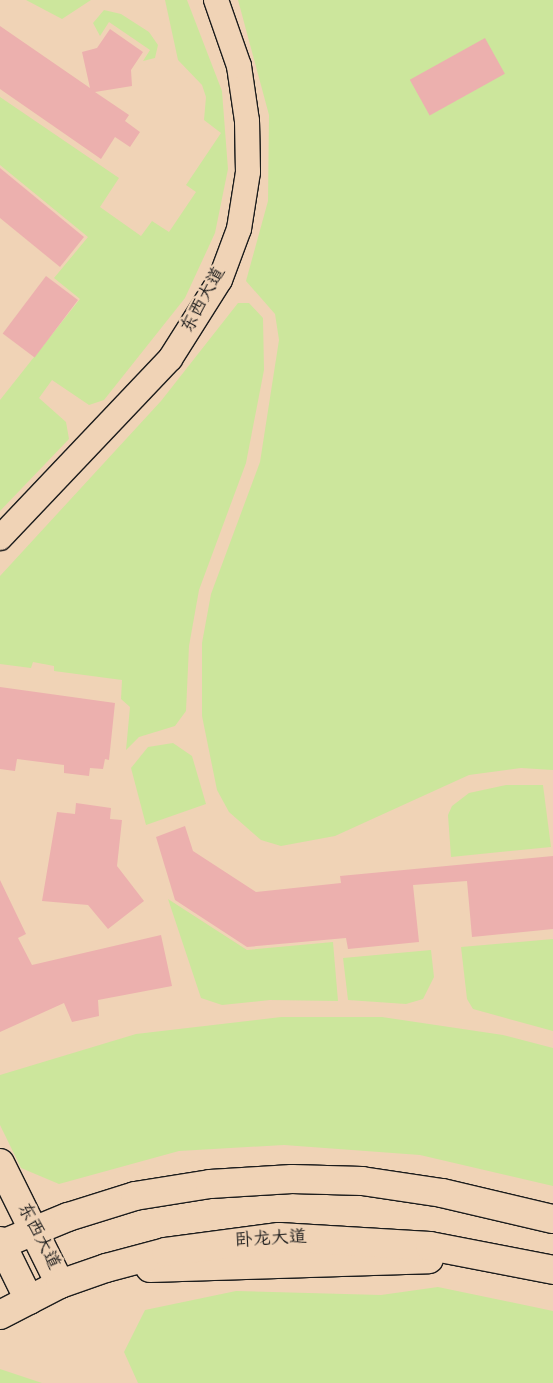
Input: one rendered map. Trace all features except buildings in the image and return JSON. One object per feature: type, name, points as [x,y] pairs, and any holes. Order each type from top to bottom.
[{"type":"main road","name":"东西大道","points":[[0,1163],[60,1284]]},
{"type":"main road","points":[[29,1300],[1,1244],[32,1230],[135,1196],[210,1184],[292,1179],[362,1181],[442,1192],[553,1219]]},
{"type":"main road","points":[[0,1315],[60,1284],[106,1268],[298,1267],[478,1255],[553,1270]]},
{"type":"street","name":"东西大道","points":[[0,538],[170,359],[220,280],[239,229],[248,155],[239,66],[216,0]]},
{"type":"green space","points":[[26,0],[91,0],[62,19]]},
{"type":"green space","points":[[165,0],[187,0],[222,91],[228,169],[215,233],[185,298],[104,400],[89,405],[52,380],[39,398],[66,422],[69,439],[0,511],[0,400],[80,299],[54,278],[88,237],[0,165],[0,97],[119,178],[100,207],[141,236],[152,221],[169,232],[196,192],[186,185],[221,133],[204,120],[206,97],[202,85],[178,60]]},
{"type":"green space","points":[[238,0],[553,0],[553,770],[521,768],[469,775],[335,836],[281,846],[261,840],[229,812],[217,790],[202,716],[202,643],[211,594],[260,462],[279,340],[275,314],[246,281],[268,201],[269,115]]},
{"type":"green space","points":[[104,10],[121,14],[149,32],[158,45],[155,58],[143,61],[150,50],[109,22],[100,36],[93,23]]},
{"type":"green space","points":[[238,303],[249,303],[263,318],[264,370],[246,463],[199,590],[189,646],[186,711],[175,726],[139,737],[126,750],[130,707],[121,699],[122,680],[54,671],[54,666],[33,662],[31,668],[0,664],[0,576],[161,401]]},
{"type":"green space","points":[[173,743],[192,756],[206,804],[146,825],[131,768],[148,747]]},
{"type":"green space","points":[[506,785],[543,785],[551,847],[451,857],[448,815],[452,806],[469,793]]},
{"type":"green space","points":[[168,899],[247,950],[333,942],[338,1001],[270,1000],[222,1005],[201,998]]},
{"type":"green space","points":[[553,939],[553,1031],[473,1009],[467,999],[461,947]]},
{"type":"green space","points":[[431,950],[434,977],[423,999],[406,1004],[348,1000],[343,958]]},
{"type":"green space","points":[[281,1017],[382,1017],[503,1035],[553,1048],[553,1186],[420,1155],[284,1145],[179,1151],[59,1184],[21,1168],[0,1125],[0,1075],[136,1034]]},
{"type":"green space","points":[[438,1287],[553,1311],[553,1383],[138,1383],[124,1352],[145,1310],[236,1291],[381,1295]]},
{"type":"green space","points":[[0,1369],[42,1383],[0,1383]]}]
